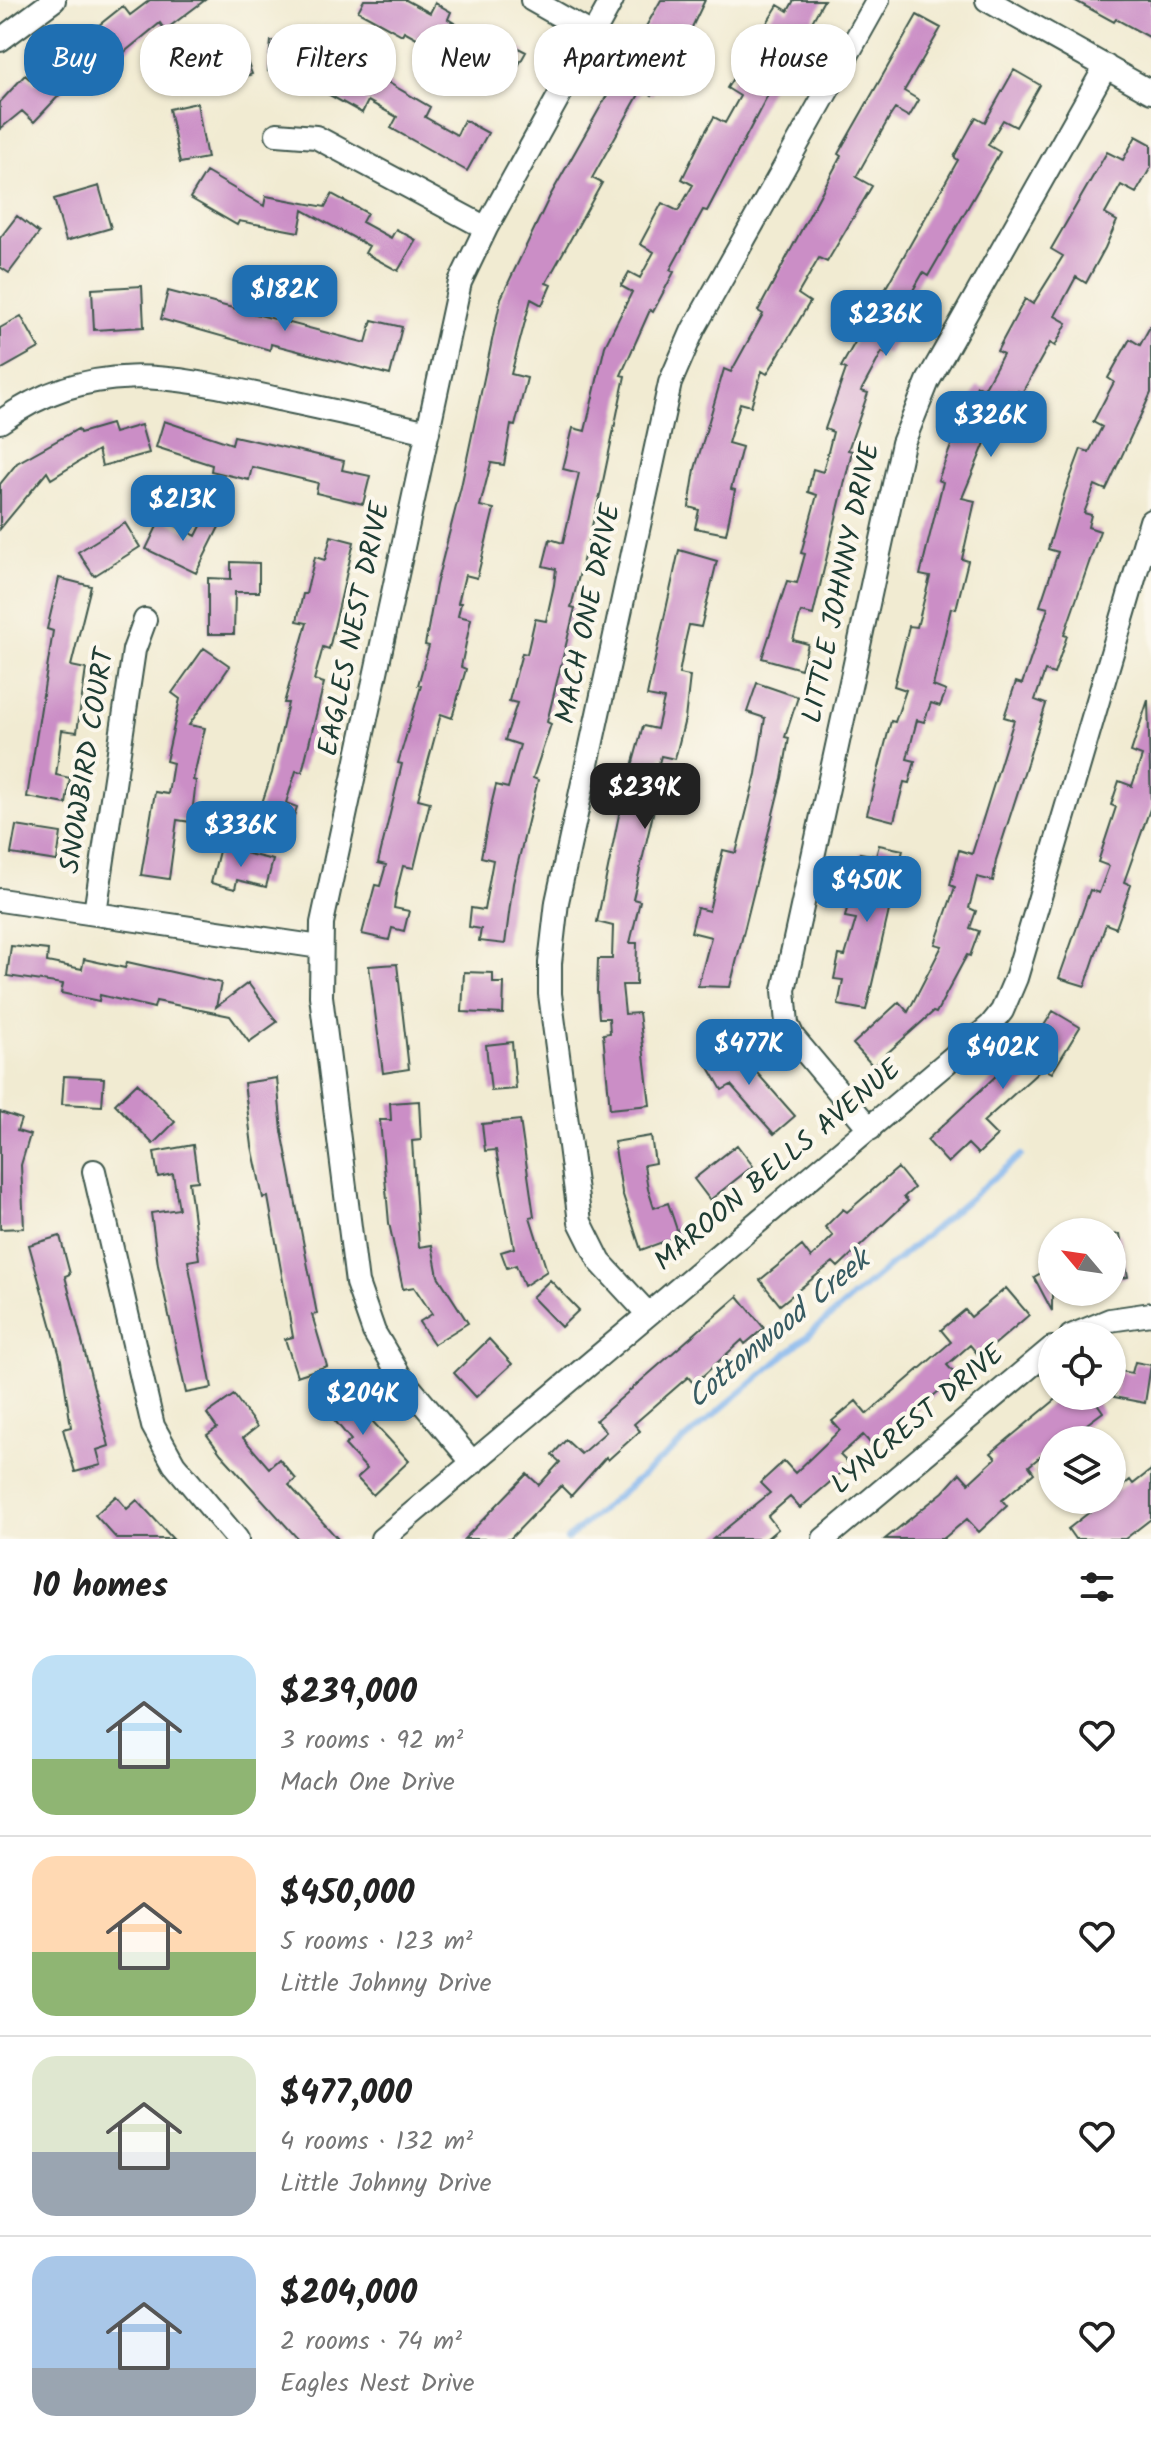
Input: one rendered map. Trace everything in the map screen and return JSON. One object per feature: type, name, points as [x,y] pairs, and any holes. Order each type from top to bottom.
[{"type":"street","points":[[0,40],[54,0]]},
{"type":"street","points":[[532,0],[574,24]]},
{"type":"street","name":"EAGLES NEST DRIVE","points":[[598,24],[612,0]]},
{"type":"street","name":"MACH ONE DRIVE","points":[[648,1314],[600,1262],[580,1222],[550,994],[557,902],[670,383],[693,330],[878,0]]},
{"type":"street","points":[[987,0],[1151,92]]},
{"type":"street","name":"LITTLE JOHNNY DRIVE","points":[[870,1129],[793,1037],[787,1024],[784,990],[903,443],[928,381],[1106,66]]},
{"type":"street","name":"EAGLES NEST DRIVE","points":[[473,1463],[400,1376],[374,1332],[357,1283],[321,996],[320,947],[327,899],[460,282],[558,96]]},
{"type":"street","points":[[277,134],[316,137],[486,228]]},
{"type":"street","points":[[0,422],[47,395],[84,382],[150,375],[428,432]]},
{"type":"street","name":"MAROON BELLS AVENUE","points":[[382,1539],[990,1026],[1009,996],[1151,521]]},
{"type":"street","name":"SNOWBIRD COURT","points":[[95,913],[134,650],[145,620]]},
{"type":"street","points":[[0,900],[320,947]]},
{"type":"street","points":[[94,1171],[153,1426],[174,1464],[237,1539]]},
{"type":"street","points":[[1105,1322],[1151,1314]]},
{"type":"street","name":"LYNCREST DRIVE","points":[[824,1539],[1038,1360]]},
{"type":"building","points":[[150,0],[205,0],[173,24],[140,24],[140,39],[124,52],[124,24],[100,24],[123,6],[130,15]]},
{"type":"building","points":[[364,0],[406,0],[430,13],[435,3],[451,12],[448,19],[456,24],[412,24],[412,35],[404,31],[402,35],[396,32],[396,24],[382,24],[358,11]]},
{"type":"building","points":[[661,0],[705,0],[694,24],[647,24]]},
{"type":"building","points":[[794,0],[824,0],[811,24],[766,24],[778,5],[788,11]]},
{"type":"building","points":[[1074,0],[1151,0],[1151,38],[1116,19],[1114,22]]},
{"type":"building","points":[[917,15],[941,28],[904,91],[919,100],[909,117],[895,109],[889,118],[856,177],[872,186],[827,262],[819,258],[798,294],[810,302],[767,374],[762,371],[751,406],[740,403],[728,443],[742,447],[731,489],[735,490],[726,534],[695,528],[699,510],[689,507],[695,469],[724,369],[731,372],[763,314],[758,311],[841,156],[838,154]]},
{"type":"building","points":[[518,48],[526,52],[518,66]]},
{"type":"building","points":[[1014,70],[1040,85],[1016,127],[1003,120],[988,145],[1000,152],[928,276],[923,273],[908,299],[917,304],[888,355],[882,352],[861,391],[868,393],[848,450],[852,451],[813,615],[801,612],[793,640],[808,644],[801,669],[762,658],[787,581],[797,583],[805,554],[801,553],[817,495],[808,492],[813,469],[823,472],[833,432],[825,429],[846,369],[841,367],[958,160],[954,157],[976,117],[985,122]]},
{"type":"building","points":[[24,76],[24,96],[59,96],[34,122],[22,111],[0,129],[0,102]]},
{"type":"building","points":[[396,87],[430,107],[425,117],[457,135],[464,120],[488,133],[467,171],[391,128],[397,117],[368,101],[362,113],[331,96],[396,96]]},
{"type":"building","points":[[607,96],[638,96],[592,178],[602,183],[546,283],[551,285],[542,305],[531,299],[511,374],[527,378],[515,426],[511,425],[504,465],[491,463],[480,506],[494,509],[477,578],[465,575],[458,603],[461,603],[458,616],[471,619],[461,667],[466,669],[452,718],[441,714],[418,799],[430,802],[414,868],[403,866],[396,894],[394,908],[409,911],[404,931],[392,928],[389,940],[362,934],[375,885],[380,886],[386,865],[378,863],[402,764],[398,763],[421,686],[418,685],[429,646],[425,645],[436,585],[461,487],[501,298],[550,196]]},
{"type":"building","points":[[740,96],[767,96],[707,211],[703,210],[670,270],[674,272],[653,312],[650,310],[621,375],[625,376],[601,491],[571,607],[575,608],[547,722],[551,724],[533,778],[538,780],[513,883],[505,944],[479,941],[481,929],[469,927],[471,908],[484,910],[493,860],[481,857],[491,806],[496,785],[508,788],[520,745],[505,740],[517,703],[509,701],[522,653],[527,654],[535,619],[546,621],[556,569],[543,566],[550,539],[563,543],[579,473],[563,469],[573,428],[585,431],[605,346],[632,292],[621,286],[629,272],[640,278],[654,252],[640,244],[662,203],[678,211],[693,185],[682,179],[714,117],[725,123]]},
{"type":"building","points":[[197,103],[207,158],[180,163],[169,109]]},
{"type":"building","points":[[1136,136],[1151,144],[1151,167],[1136,193],[1121,185],[1105,214],[1117,221],[1105,248],[1086,283],[1076,277],[1055,316],[1067,323],[1055,346],[1050,343],[1022,393],[1018,391],[995,441],[987,438],[962,498],[975,501],[962,559],[968,561],[956,609],[951,608],[933,686],[946,691],[940,706],[931,703],[924,722],[917,720],[907,759],[915,761],[909,783],[904,782],[894,821],[867,814],[891,721],[895,722],[906,690],[894,686],[909,626],[917,627],[930,577],[920,575],[943,482],[938,480],[959,425],[977,386],[984,389],[1003,354],[997,351],[1025,299],[1033,304],[1063,256],[1051,249],[1107,152],[1123,160]]},
{"type":"building","points":[[206,172],[264,206],[266,196],[325,207],[332,194],[367,213],[362,222],[391,238],[396,229],[416,240],[398,271],[365,253],[369,246],[303,210],[299,232],[239,221],[237,225],[190,198]]},
{"type":"building","points":[[99,186],[111,228],[66,241],[54,199]]},
{"type":"building","points":[[17,216],[39,233],[9,273],[0,267],[0,238]]},
{"type":"building","points":[[142,286],[144,327],[94,330],[92,289]]},
{"type":"building","points":[[168,291],[366,343],[372,320],[402,327],[390,375],[271,344],[270,350],[161,319]]},
{"type":"building","points":[[21,316],[39,348],[0,370],[0,328]]},
{"type":"building","points":[[1151,325],[1151,393],[1106,490],[1095,485],[1084,513],[1091,515],[1088,527],[1100,531],[1064,635],[1067,636],[1054,674],[1045,671],[1035,700],[1046,704],[996,860],[993,881],[977,877],[969,908],[976,911],[970,928],[979,931],[970,956],[967,955],[936,1013],[933,1012],[873,1066],[853,1044],[899,1002],[908,1012],[942,946],[935,944],[955,887],[950,885],[959,850],[972,854],[1014,720],[1004,717],[1016,682],[1022,684],[1048,608],[1040,606],[1058,552],[1048,549],[1065,492],[1081,449],[1089,452],[1102,427],[1093,422],[1114,382],[1108,378],[1130,339],[1140,345]]},
{"type":"building","points":[[164,421],[232,444],[234,436],[344,461],[342,470],[370,476],[363,504],[316,493],[318,483],[252,467],[249,480],[211,471],[212,465],[156,447]]},
{"type":"building","points":[[111,424],[114,433],[141,425],[149,453],[102,466],[98,450],[51,479],[47,472],[0,529],[0,484],[17,463],[78,429],[80,433]]},
{"type":"building","points":[[206,516],[221,523],[196,573],[146,549],[161,518],[196,536]]},
{"type":"building","points":[[125,523],[140,547],[94,576],[78,552]]},
{"type":"building","points":[[331,536],[354,542],[329,649],[323,647],[314,680],[324,683],[302,772],[296,771],[286,803],[297,807],[288,834],[255,824],[272,773],[288,703],[284,703],[307,623],[297,621],[303,594],[306,594],[315,557],[325,560]]},
{"type":"building","points":[[679,550],[717,561],[701,627],[689,625],[685,642],[679,674],[690,676],[685,719],[675,759],[661,756],[653,785],[668,790],[663,808],[655,805],[633,899],[640,901],[630,943],[637,943],[636,985],[622,985],[625,1014],[639,1013],[650,1105],[610,1109],[603,1034],[610,1033],[609,1018],[599,1018],[597,991],[598,959],[612,959],[613,926],[597,922],[620,810],[643,726],[657,729],[664,699],[647,696]]},
{"type":"building","points":[[231,562],[259,563],[259,592],[235,592],[234,634],[208,634],[208,578],[231,579]]},
{"type":"building","points":[[59,578],[91,586],[71,666],[86,669],[77,732],[62,730],[56,775],[70,778],[66,804],[27,797],[53,631],[47,629]]},
{"type":"building","points":[[204,648],[230,666],[189,725],[205,728],[193,780],[196,781],[191,822],[177,820],[169,879],[141,875],[155,792],[168,794],[173,763],[166,761],[180,699],[172,693]]},
{"type":"building","points":[[757,683],[798,697],[785,737],[789,738],[782,778],[730,987],[698,986],[711,937],[691,932],[697,908],[709,911],[723,850],[736,853],[756,774],[765,718],[747,712]]},
{"type":"building","points":[[1148,700],[1151,806],[1124,882],[1131,885],[1116,928],[1106,924],[1085,986],[1059,978],[1090,890],[1099,893],[1109,866],[1098,862],[1116,807],[1111,805],[1119,781],[1132,786],[1142,756],[1131,752]]},
{"type":"building","points":[[16,826],[61,833],[57,861],[11,854]]},
{"type":"building","points":[[879,845],[903,850],[866,1010],[838,1005],[843,980],[834,979],[839,955],[845,956],[856,919],[845,917],[860,853],[876,856]]},
{"type":"building","points":[[220,847],[273,860],[266,887],[237,880],[235,889],[211,883]]},
{"type":"building","points":[[11,946],[48,950],[47,962],[82,969],[84,959],[125,968],[127,962],[221,983],[216,1007],[248,983],[277,1022],[249,1042],[230,1016],[156,1001],[154,1008],[100,995],[99,1001],[61,993],[63,984],[7,976]]},
{"type":"building","points":[[397,964],[409,1069],[383,1073],[369,966]]},
{"type":"building","points":[[464,972],[493,973],[493,983],[504,983],[503,1014],[462,1012]]},
{"type":"building","points":[[1053,1011],[1080,1027],[1052,1073],[1043,1068],[983,1122],[997,1136],[978,1154],[968,1144],[948,1163],[927,1140],[1013,1060],[1018,1067]]},
{"type":"building","points":[[512,1042],[516,1089],[491,1091],[486,1045]]},
{"type":"building","points":[[726,1044],[733,1057],[745,1051],[757,1073],[795,1116],[774,1134],[731,1085],[722,1090],[703,1057]]},
{"type":"building","points":[[64,1076],[104,1078],[102,1106],[62,1104]]},
{"type":"building","points":[[277,1078],[282,1131],[317,1314],[312,1315],[327,1366],[297,1376],[285,1339],[293,1337],[268,1197],[263,1198],[252,1146],[244,1083]]},
{"type":"building","points":[[137,1083],[175,1122],[153,1144],[115,1104]]},
{"type":"building","points":[[419,1101],[421,1140],[412,1141],[419,1247],[432,1245],[438,1276],[468,1323],[434,1344],[419,1322],[432,1314],[414,1287],[403,1289],[389,1223],[380,1120],[391,1120],[390,1103]]},
{"type":"building","points":[[0,1112],[21,1119],[17,1131],[30,1135],[21,1165],[24,1228],[0,1229]]},
{"type":"building","points":[[520,1120],[534,1216],[530,1217],[547,1271],[524,1286],[516,1265],[507,1268],[501,1252],[514,1248],[496,1150],[485,1151],[482,1124]]},
{"type":"building","points":[[651,1136],[655,1163],[644,1165],[648,1189],[654,1208],[668,1203],[679,1236],[641,1250],[622,1192],[614,1142]]},
{"type":"building","points":[[193,1145],[198,1181],[189,1182],[199,1259],[188,1261],[212,1388],[186,1393],[158,1265],[151,1213],[179,1209],[173,1174],[158,1177],[154,1152]]},
{"type":"building","points":[[737,1145],[753,1166],[710,1200],[694,1179]]},
{"type":"building","points":[[898,1168],[914,1188],[904,1197],[908,1201],[838,1267],[833,1262],[780,1305],[760,1280],[802,1246],[811,1258],[833,1236],[825,1227],[843,1209],[847,1212]]},
{"type":"building","points":[[60,1236],[70,1274],[65,1276],[109,1446],[97,1450],[101,1465],[75,1472],[63,1429],[71,1427],[61,1360],[29,1245]]},
{"type":"building","points":[[550,1280],[579,1310],[561,1327],[532,1297]]},
{"type":"building","points":[[1006,1288],[1029,1315],[980,1357],[970,1345],[947,1365],[957,1376],[873,1446],[863,1435],[840,1455],[850,1465],[800,1508],[790,1497],[768,1516],[778,1529],[766,1539],[713,1539],[770,1493],[760,1483],[784,1461],[795,1473],[840,1430],[832,1421],[856,1401],[867,1414],[951,1342],[941,1330],[965,1310],[971,1317]]},
{"type":"building","points":[[738,1296],[764,1328],[745,1344],[742,1340],[694,1384],[688,1377],[634,1424],[640,1431],[608,1460],[606,1457],[571,1496],[561,1486],[510,1539],[464,1539],[527,1474],[539,1485],[560,1462],[552,1455],[566,1440],[581,1454],[606,1432],[596,1420]]},
{"type":"building","points":[[489,1339],[512,1364],[476,1397],[454,1373]]},
{"type":"building","points":[[1135,1362],[1151,1365],[1145,1403],[1126,1399],[1126,1372],[1132,1373]]},
{"type":"building","points":[[341,1378],[366,1406],[362,1410],[409,1461],[373,1495],[357,1478],[367,1469],[345,1445],[351,1440],[317,1399]]},
{"type":"building","points":[[234,1395],[257,1427],[243,1438],[269,1468],[279,1459],[296,1479],[289,1485],[338,1539],[298,1539],[207,1435],[217,1428],[207,1414]]},
{"type":"building","points":[[1043,1410],[1103,1412],[1084,1426],[1038,1426],[1038,1459],[1029,1466],[1034,1473],[1002,1500],[1007,1506],[979,1532],[967,1519],[943,1539],[885,1539],[943,1492],[960,1473],[969,1483],[996,1458],[991,1453]]},
{"type":"building","points":[[1151,1470],[1151,1519],[1125,1539],[1075,1539],[1068,1529],[1087,1514],[1126,1514],[1126,1483],[1130,1480],[1133,1484]]},
{"type":"building","points":[[116,1496],[127,1509],[137,1500],[173,1539],[117,1539],[95,1515]]},
{"type":"waterway","name":"Cottonwood Creek","points":[[567,1539],[1021,1155]]}]
